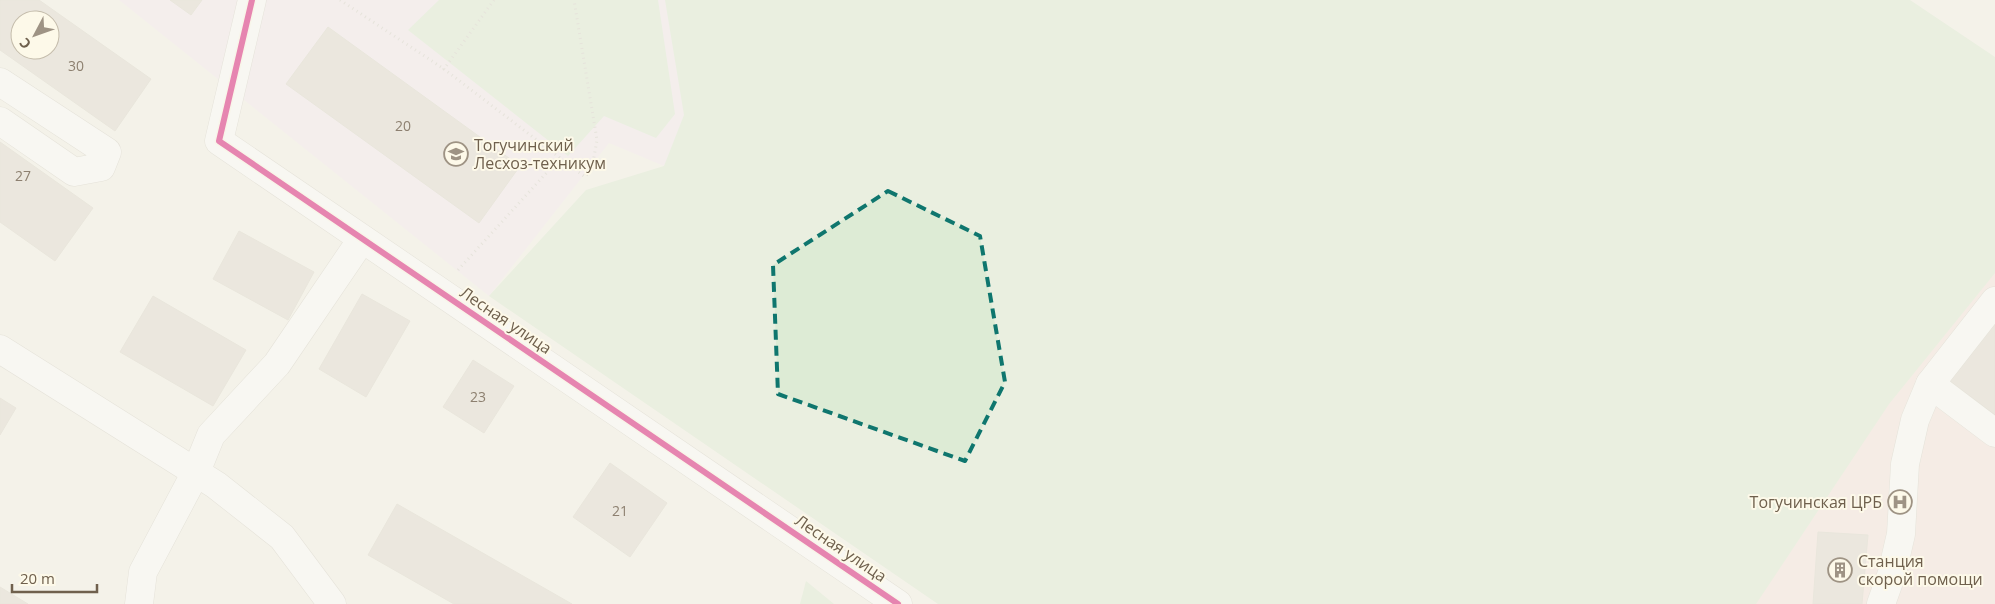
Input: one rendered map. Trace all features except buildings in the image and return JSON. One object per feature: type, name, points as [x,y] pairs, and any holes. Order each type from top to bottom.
[{"type":"street","name":"Лесная улица","points":[[252,0],[219,141],[898,604]]},
{"type":"street","points":[[0,82],[107,152],[102,167],[74,172],[0,122]]},
{"type":"street","points":[[138,604],[143,572],[196,472],[211,435],[276,364],[362,239]]},
{"type":"street","points":[[1881,604],[1892,573],[1900,534],[1904,464],[1915,420],[1930,384],[1995,301]]},
{"type":"street","points":[[0,349],[216,485],[282,537],[332,604]]},
{"type":"street","points":[[1930,384],[1995,433]]},
{"type":"path","points":[[340,0],[444,69],[584,177],[592,168],[598,140],[574,0]]},
{"type":"path","points":[[444,69],[494,0]]},
{"type":"path","points":[[439,291],[560,158]]},
{"type":"highlighted area","points":[[888,191],[980,236],[1005,382],[965,461],[778,394],[773,265]]},
{"type":"shaded area","name":"Тогучинский Лесхоз-техникум","points":[[119,0],[695,0],[703,116],[664,166],[609,143],[489,296]]},
{"type":"shaded area","name":"Тогучинская ЦРБ","points":[[1995,232],[1995,604],[1738,604]]},
{"type":"green space","points":[[439,0],[658,0],[675,114],[656,138],[604,116],[568,156],[408,30]]},
{"type":"green space","points":[[665,0],[1910,0],[1995,57],[1995,273],[1889,404],[1756,604],[938,604],[489,296],[586,190],[664,166],[684,115]]},
{"type":"green space","points":[[806,581],[834,604],[800,604]]},
{"type":"cycle path","points":[[252,0],[219,141],[898,604]]},
{"type":"place","name":"Тогучинский Лесхоз-техникум","points":[[456,154]]},
{"type":"place","name":"Тогучинская ЦРБ","points":[[1900,502]]},
{"type":"place","name":"Станция скорой помощи","points":[[1840,570]]}]
